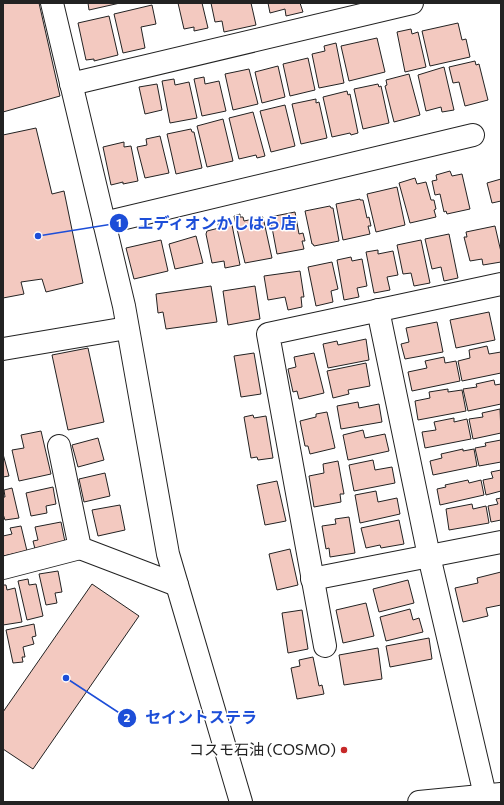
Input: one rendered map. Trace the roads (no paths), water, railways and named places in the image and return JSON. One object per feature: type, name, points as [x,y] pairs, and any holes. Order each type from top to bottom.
[{"type":"main road","points":[[52,3],[128,328],[168,554],[241,802]]},
{"type":"main road","points":[[71,84],[367,8],[412,3]]},
{"type":"main road","points":[[104,223],[473,135]]},
{"type":"main road","points":[[325,646],[268,334],[501,284]]},
{"type":"main road","points":[[378,310],[429,556],[493,795],[419,802]]},
{"type":"main road","points":[[3,349],[128,328]]},
{"type":"main road","points":[[59,446],[80,548]]},
{"type":"main road","points":[[312,579],[501,542]]},
{"type":"main road","points":[[3,568],[80,548],[177,585]]},
{"type":"place","name":"エディオンかしはら店","points":[[38,236]]},
{"type":"place","name":"セイントステラ","points":[[66,678]]},
{"type":"place","name":"コスモ石油 (COSMO)","points":[[344,750]]}]
